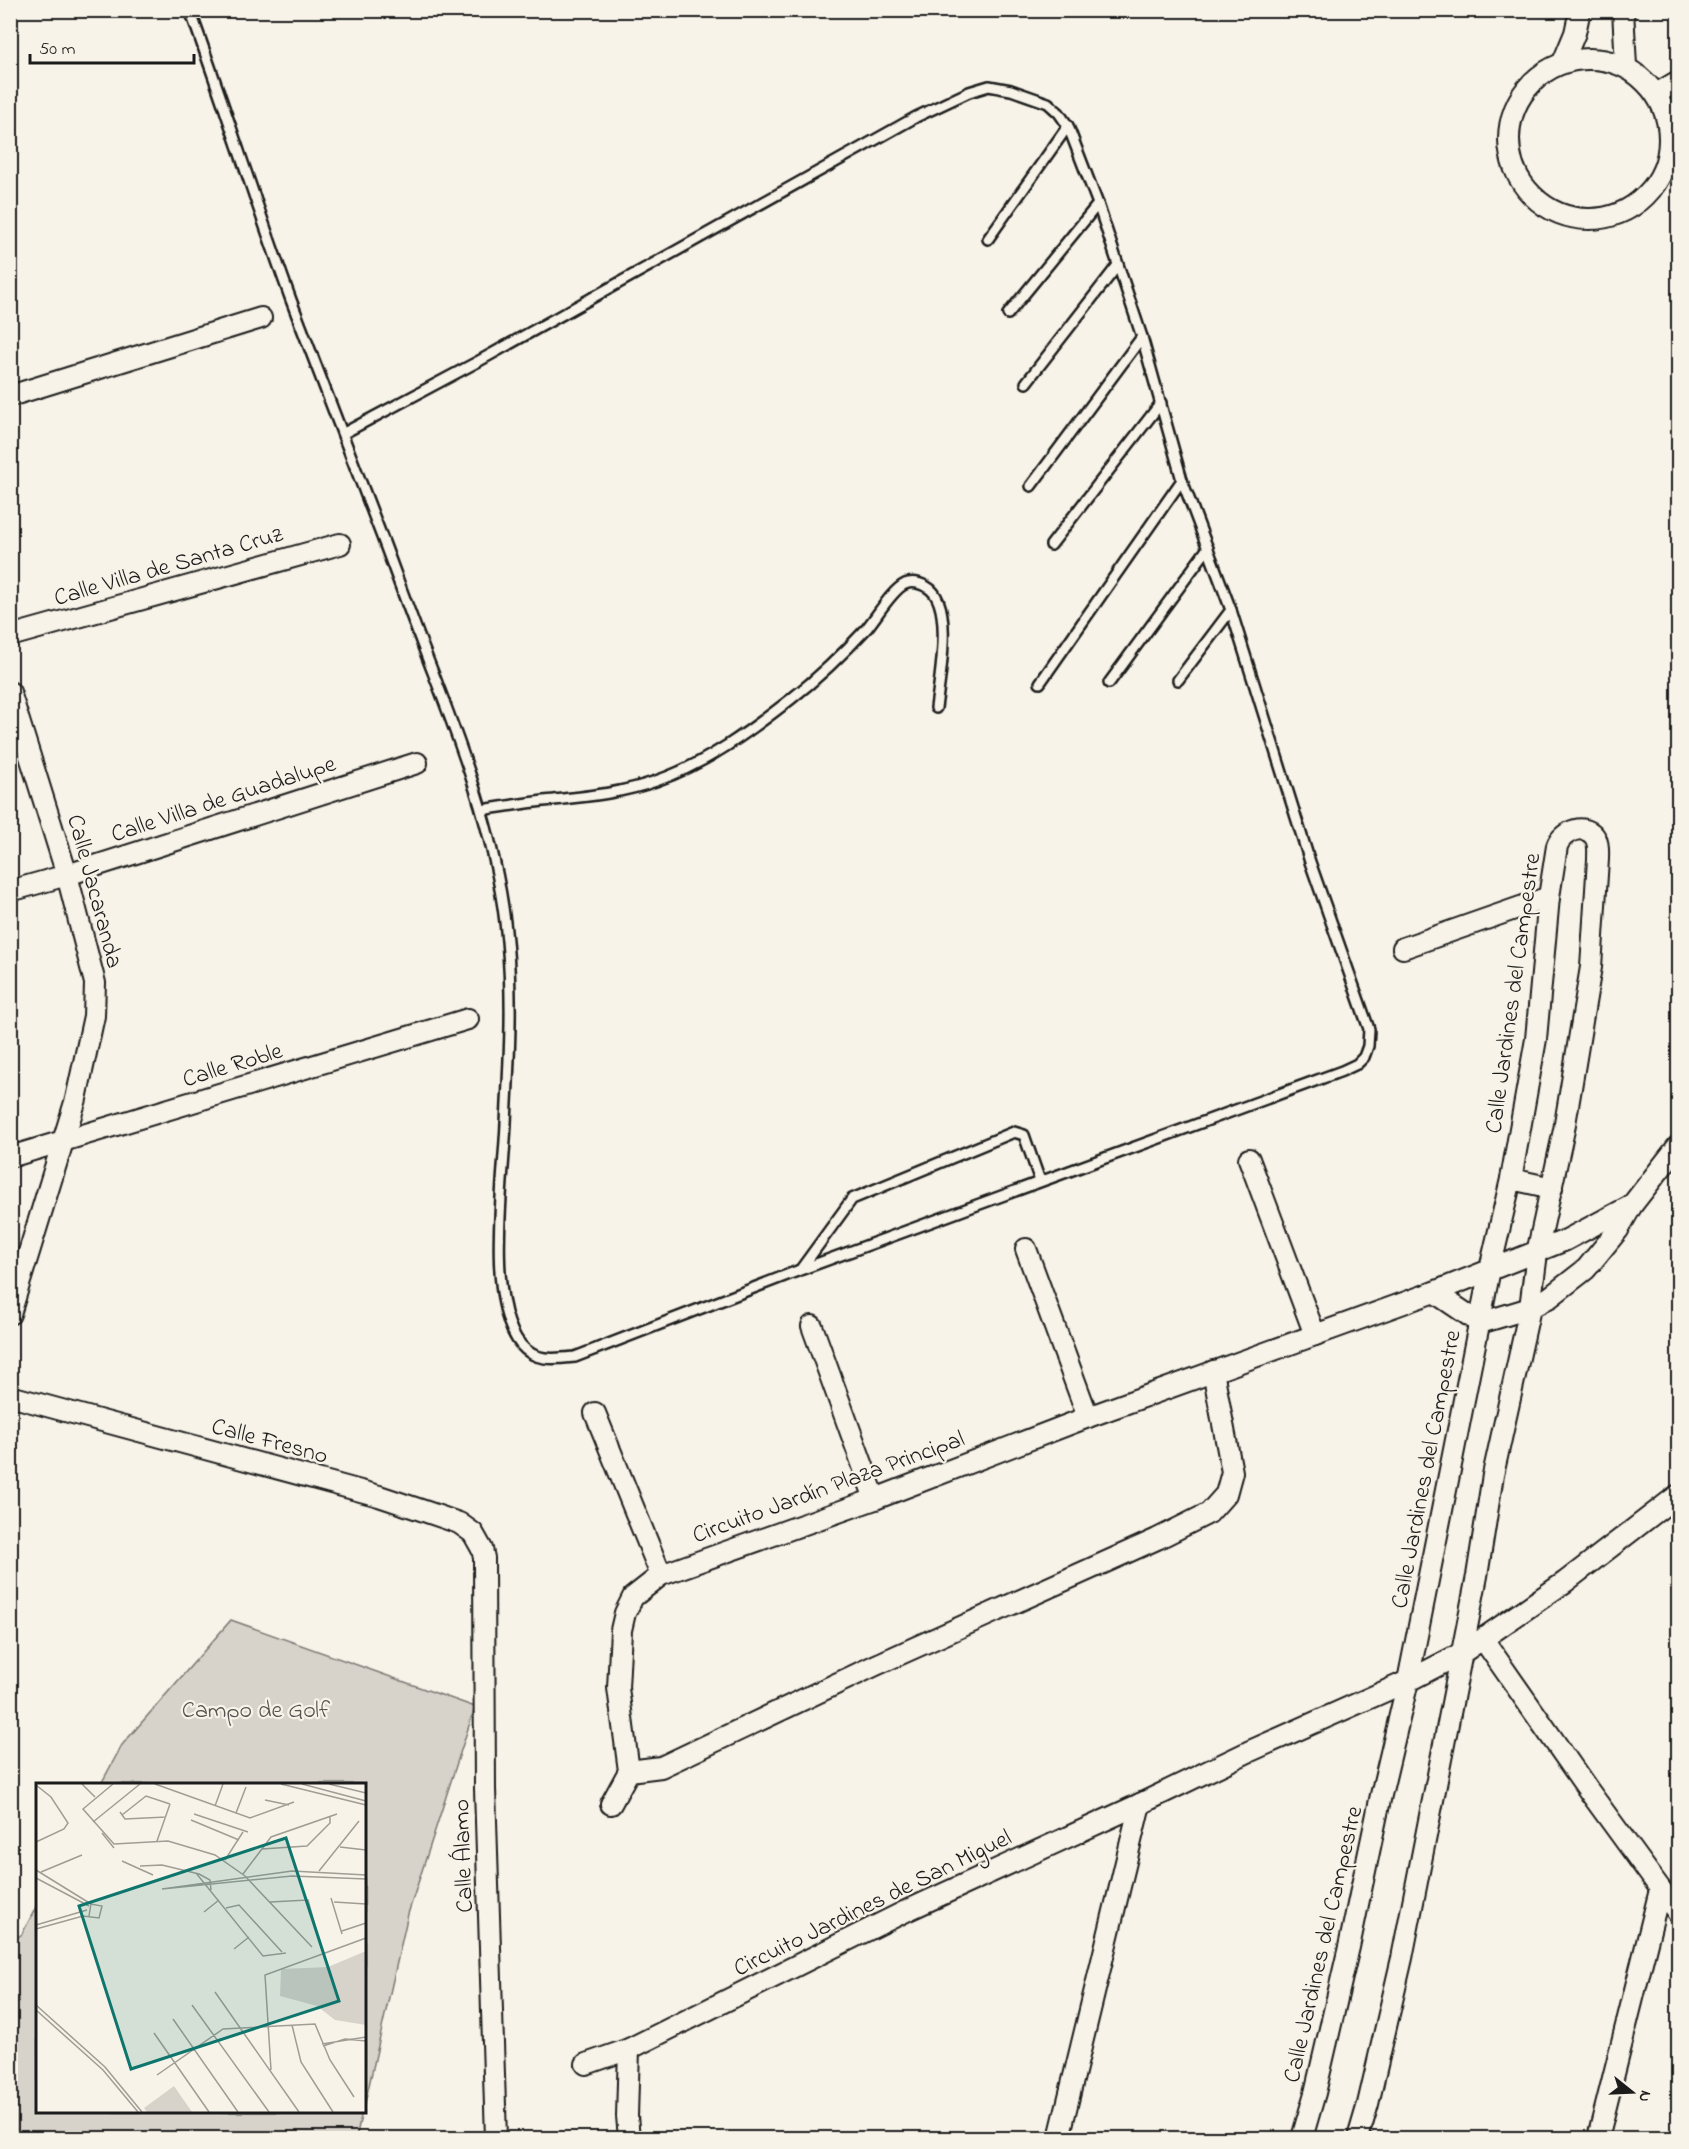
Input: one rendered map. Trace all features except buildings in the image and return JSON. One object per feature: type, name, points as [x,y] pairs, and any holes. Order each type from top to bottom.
[{"type":"street","points":[[1563,62],[1575,33],[1580,10]]},
{"type":"street","points":[[1623,10],[1626,66]]},
{"type":"street","points":[[1595,58],[1626,66],[1656,94],[1673,121],[1668,153],[1658,180],[1640,202],[1616,216],[1587,220],[1560,215],[1536,200],[1518,179],[1509,152],[1509,123],[1520,97],[1538,76],[1563,62],[1595,58]]},
{"type":"street","points":[[1656,94],[1678,81]]},
{"type":"street","points":[[10,396],[261,318]]},
{"type":"street","name":"Calle Villa de Santa Cruz","points":[[10,636],[340,544]]},
{"type":"street","name":"Calle Jacaranda","points":[[10,692],[67,875],[95,982],[94,1016],[76,1099],[10,1314]]},
{"type":"street","name":"Calle Villa de Guadalupe","points":[[10,891],[417,764]]},
{"type":"street","name":"Calle Jardines del Campestre","points":[[1302,2139],[1347,1959],[1381,1795],[1408,1681],[1490,1269],[1511,1179],[1536,1039],[1550,897],[1560,839],[1572,830],[1581,830],[1592,833],[1598,842],[1598,859],[1591,968],[1577,1061],[1537,1253],[1530,1308],[1493,1475],[1477,1575],[1402,1958],[1358,2139]]},
{"type":"street","points":[[1403,948],[1550,897]]},
{"type":"street","name":"Calle Roble","points":[[10,1157],[468,1019]]},
{"type":"street","points":[[1434,1292],[1480,1323],[1530,1308],[1550,1297],[1586,1269],[1618,1230],[1632,1205],[1678,1146]]},
{"type":"street","points":[[1249,1159],[1315,1335]]},
{"type":"street","points":[[1511,1179],[1552,1188]]},
{"type":"street","name":"Circuito Jardín Plaza Principal","points":[[629,1771],[618,1689],[621,1630],[625,1613],[633,1597],[661,1575],[875,1499],[1088,1416],[1537,1253],[1632,1205]]},
{"type":"street","points":[[1026,1249],[1088,1416]]},
{"type":"street","points":[[812,1326],[875,1499]]},
{"type":"street","points":[[610,1804],[629,1771],[662,1767],[897,1656],[1167,1534],[1209,1512],[1226,1494],[1232,1472],[1213,1371]]},
{"type":"street","name":"Calle Fresno","points":[[10,1396],[379,1496],[459,1523],[472,1533],[482,1549],[484,1571]]},
{"type":"street","points":[[595,1413],[661,1575]]},
{"type":"street","name":"Circuito Jardines de San Miguel","points":[[586,2064],[628,2049],[906,1911],[1248,1752],[1408,1681],[1462,1653],[1675,1505]]},
{"type":"street","name":"Calle Álamo","points":[[484,1571],[485,1789],[496,2139]]},
{"type":"street","points":[[1483,1639],[1678,1913]]},
{"type":"street","points":[[1059,2139],[1140,1804]]},
{"type":"street","points":[[1598,2139],[1660,1890]]},
{"type":"street","points":[[628,2049],[629,2139]]},
{"type":"lane","points":[[190,10],[292,301],[455,730],[482,810],[499,883],[508,950],[509,1057],[499,1252],[502,1288],[508,1316],[516,1338],[524,1349],[535,1356],[546,1359],[575,1357],[800,1270],[1342,1071],[1357,1064],[1364,1057],[1368,1046],[1369,1029],[1310,862],[1232,610],[1182,480],[1142,337],[1098,204],[1068,126],[1048,103],[1032,96],[989,86],[969,92],[916,117],[479,361],[344,433]]},
{"type":"lane","points":[[988,239],[1068,126]]},
{"type":"lane","points":[[1008,314],[1098,204]]},
{"type":"lane","points":[[1026,383],[1118,265]]},
{"type":"lane","points":[[1031,486],[1142,337]]},
{"type":"lane","points":[[1051,545],[1161,403]]},
{"type":"lane","points":[[1040,683],[1182,480]]},
{"type":"lane","points":[[1109,683],[1208,548]]},
{"type":"lane","points":[[482,810],[618,791],[655,782],[681,771],[738,739],[792,699],[846,651],[895,592],[906,583],[912,582],[931,590],[939,600],[942,652],[936,708]]},
{"type":"lane","points":[[1178,680],[1232,610]]},
{"type":"lane","points":[[800,1270],[852,1199],[1014,1132],[1024,1135],[1040,1181]]},
{"type":"green space","name":"Campo de Golf","points":[[231,1620],[475,1707],[408,1914],[366,2099],[366,1783],[102,1783],[122,1745]]},
{"type":"green space","points":[[36,1907],[36,2113],[362,2113],[356,2138],[11,2138],[11,1942],[22,1934]]}]
